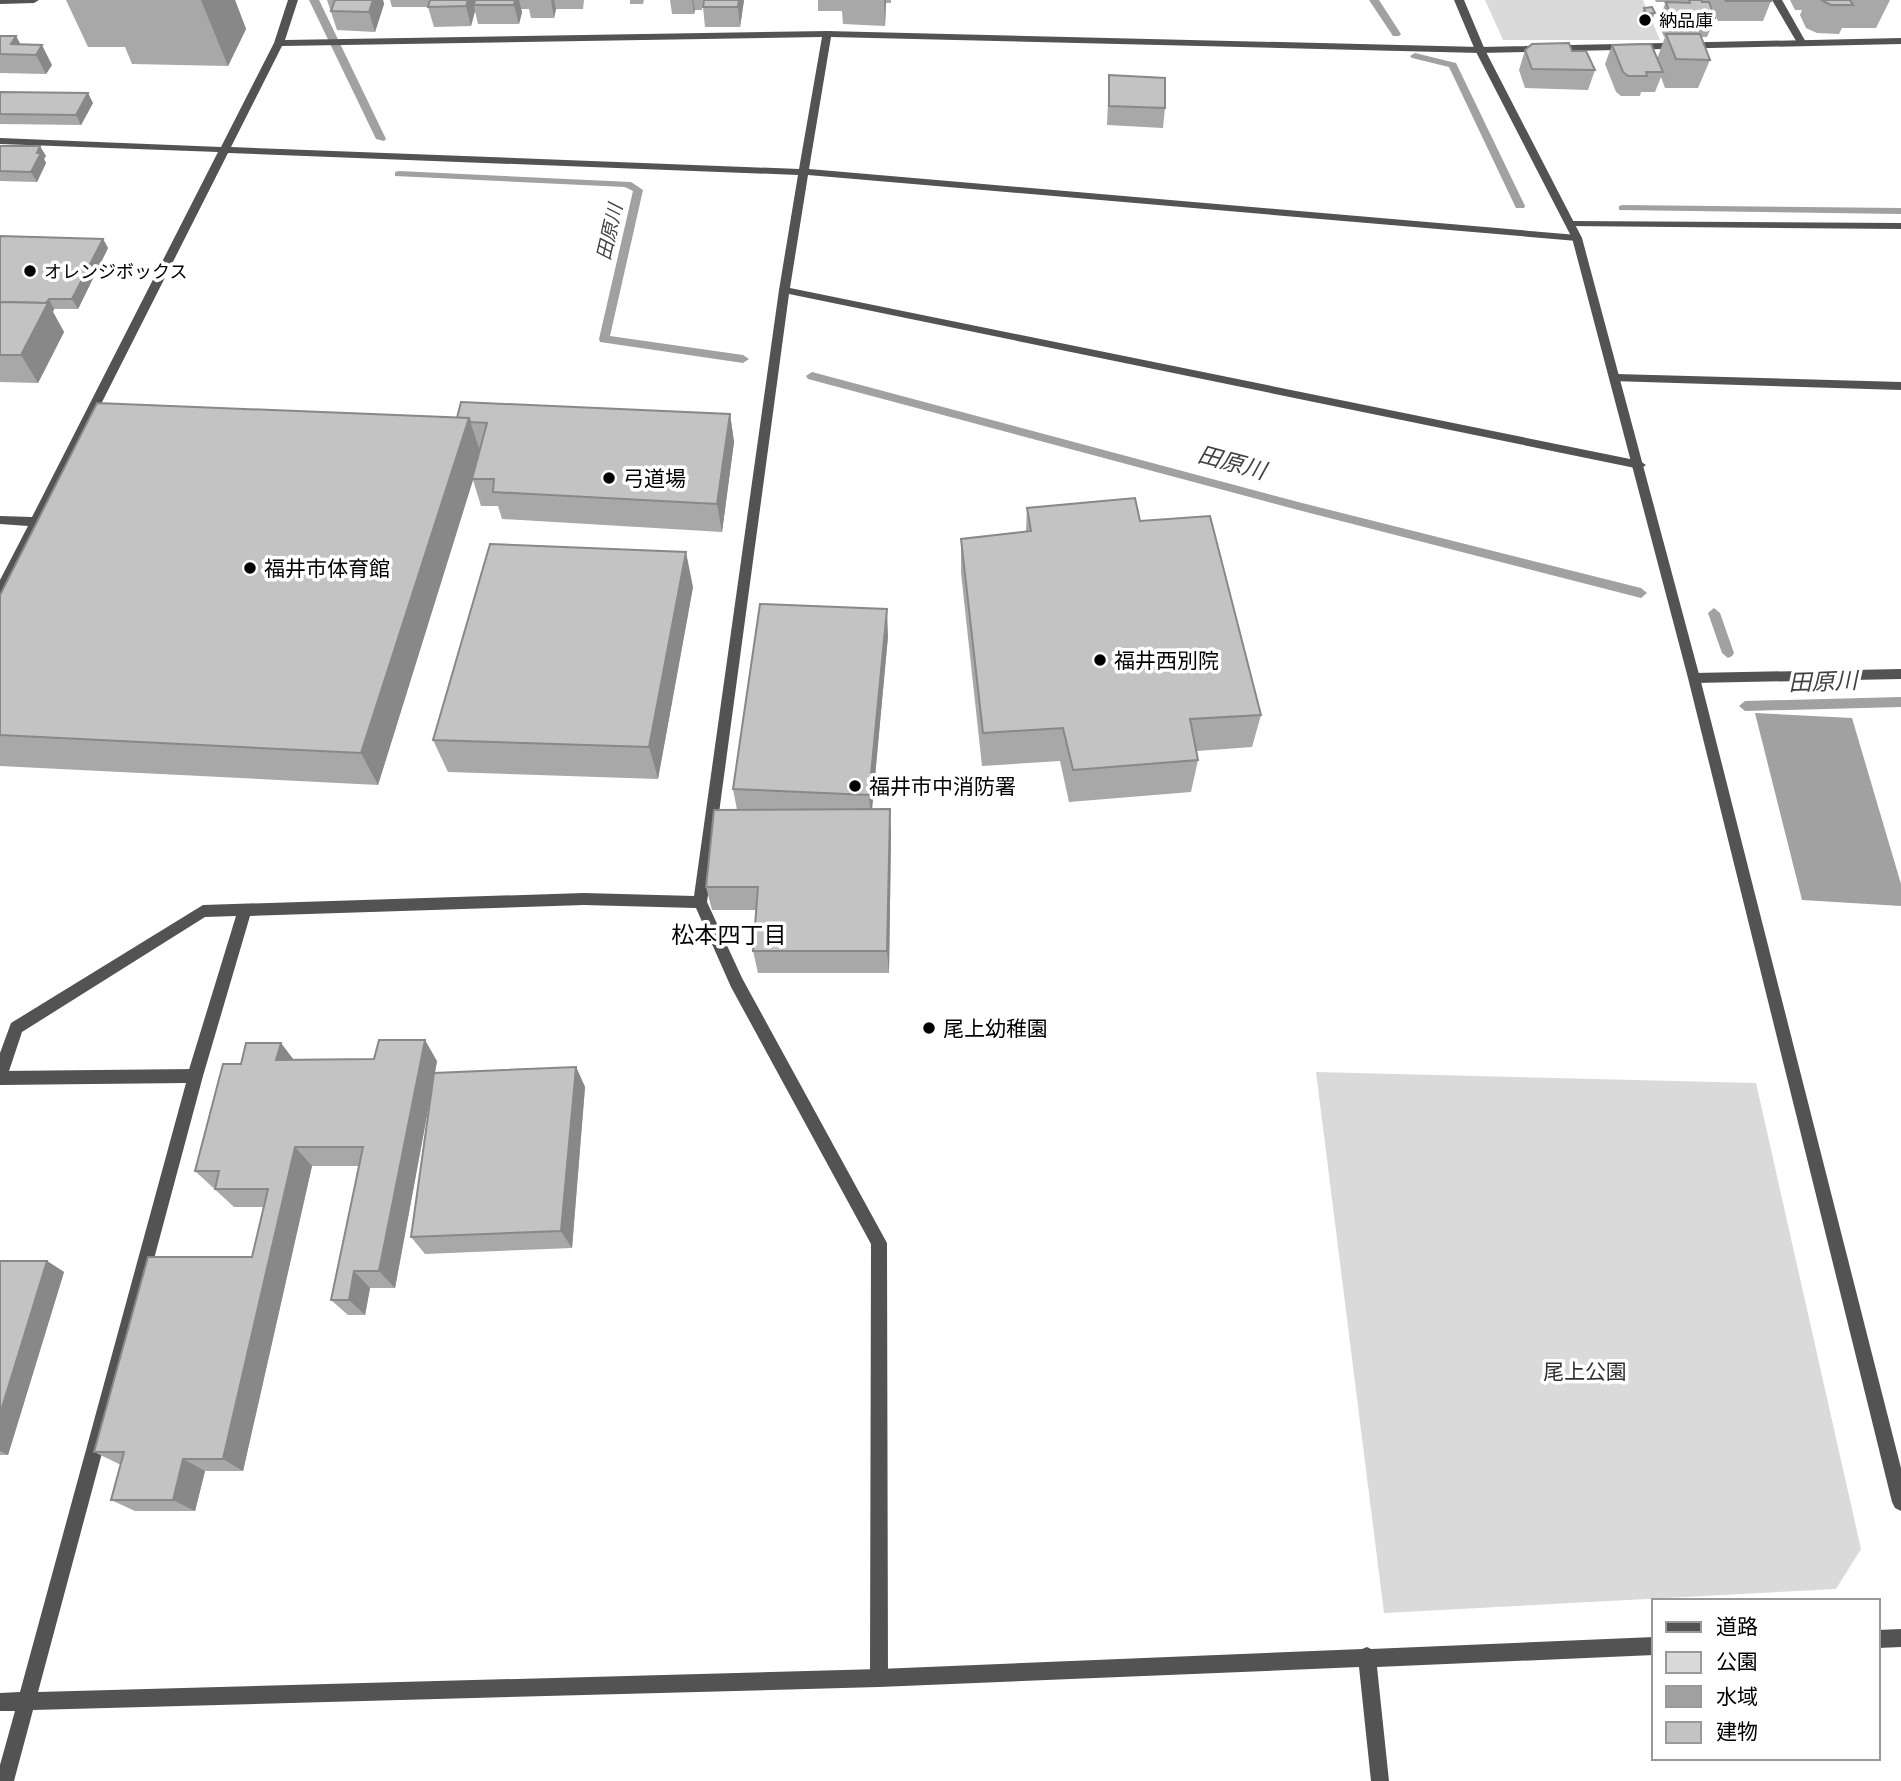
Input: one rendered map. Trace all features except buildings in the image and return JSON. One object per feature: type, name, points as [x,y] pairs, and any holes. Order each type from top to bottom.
[{"type":"street","points":[[0,1],[34,0]]},
{"type":"street","points":[[0,592],[222,150],[279,43],[293,0]]},
{"type":"street","points":[[1459,0],[1480,50],[1577,238],[1640,465],[1901,1502]]},
{"type":"street","points":[[1777,0],[1802,44]]},
{"type":"street","points":[[279,43],[827,34],[1480,50],[1901,41]]},
{"type":"street","points":[[827,34],[784,290],[700,902],[737,982],[879,1243],[879,1678]]},
{"type":"street","points":[[0,141],[804,173],[1577,238]]},
{"type":"street","points":[[1571,224],[1901,226]]},
{"type":"street","points":[[784,290],[1640,465]]},
{"type":"street","points":[[1616,378],[1901,386]]},
{"type":"street","points":[[0,520],[36,522]]},
{"type":"street","points":[[1694,678],[1901,674]]},
{"type":"street","points":[[195,1076],[0,1076],[16,1028],[203,911],[584,899],[700,902]]},
{"type":"street","points":[[5,1781],[195,1076],[245,908]]},
{"type":"street","points":[[1880,1639],[1901,1638]]},
{"type":"street","points":[[0,1702],[879,1678],[1652,1646]]},
{"type":"street","points":[[1367,1656],[1380,1781]]},
{"type":"green space","points":[[1485,0],[1643,0],[1660,40],[1503,40]]},
{"type":"green space","name":"尾上公園","points":[[1316,1072],[1756,1083],[1861,1549],[1836,1589],[1384,1613]]},
{"type":"water","points":[[1755,713],[1852,718],[1901,884],[1901,906],[1802,900]]},
{"type":"waterway","name":"田原川","points":[[314,0],[381,139]]},
{"type":"waterway","points":[[1374,0],[1396,34]]},
{"type":"waterway","points":[[1415,56],[1453,65],[1520,206]]},
{"type":"waterway","name":"田原川","points":[[399,174],[627,184],[638,190],[604,339],[743,359]]},
{"type":"waterway","points":[[1623,208],[1901,211]]},
{"type":"waterway","name":"田原川","points":[[812,376],[1302,507],[1641,593]]},
{"type":"waterway","name":"田原川","points":[[1714,613],[1728,653]]},
{"type":"waterway","name":"田原川","points":[[1745,706],[1901,702]]},
{"type":"place","name":"納品庫","points":[[1645,20]]},
{"type":"place","name":"オレンジボックス","points":[[30,271]]},
{"type":"place","name":"弓道場","points":[[609,478]]},
{"type":"place","name":"福井市体育館","points":[[250,568]]},
{"type":"place","name":"福井西別院","points":[[1100,660]]},
{"type":"place","name":"福井市中消防署","points":[[855,786]]},
{"type":"place","name":"尾上幼稚園","points":[[929,1028]]},
{"type":"district","name":"松本四丁目","points":[[729,934]]}]
